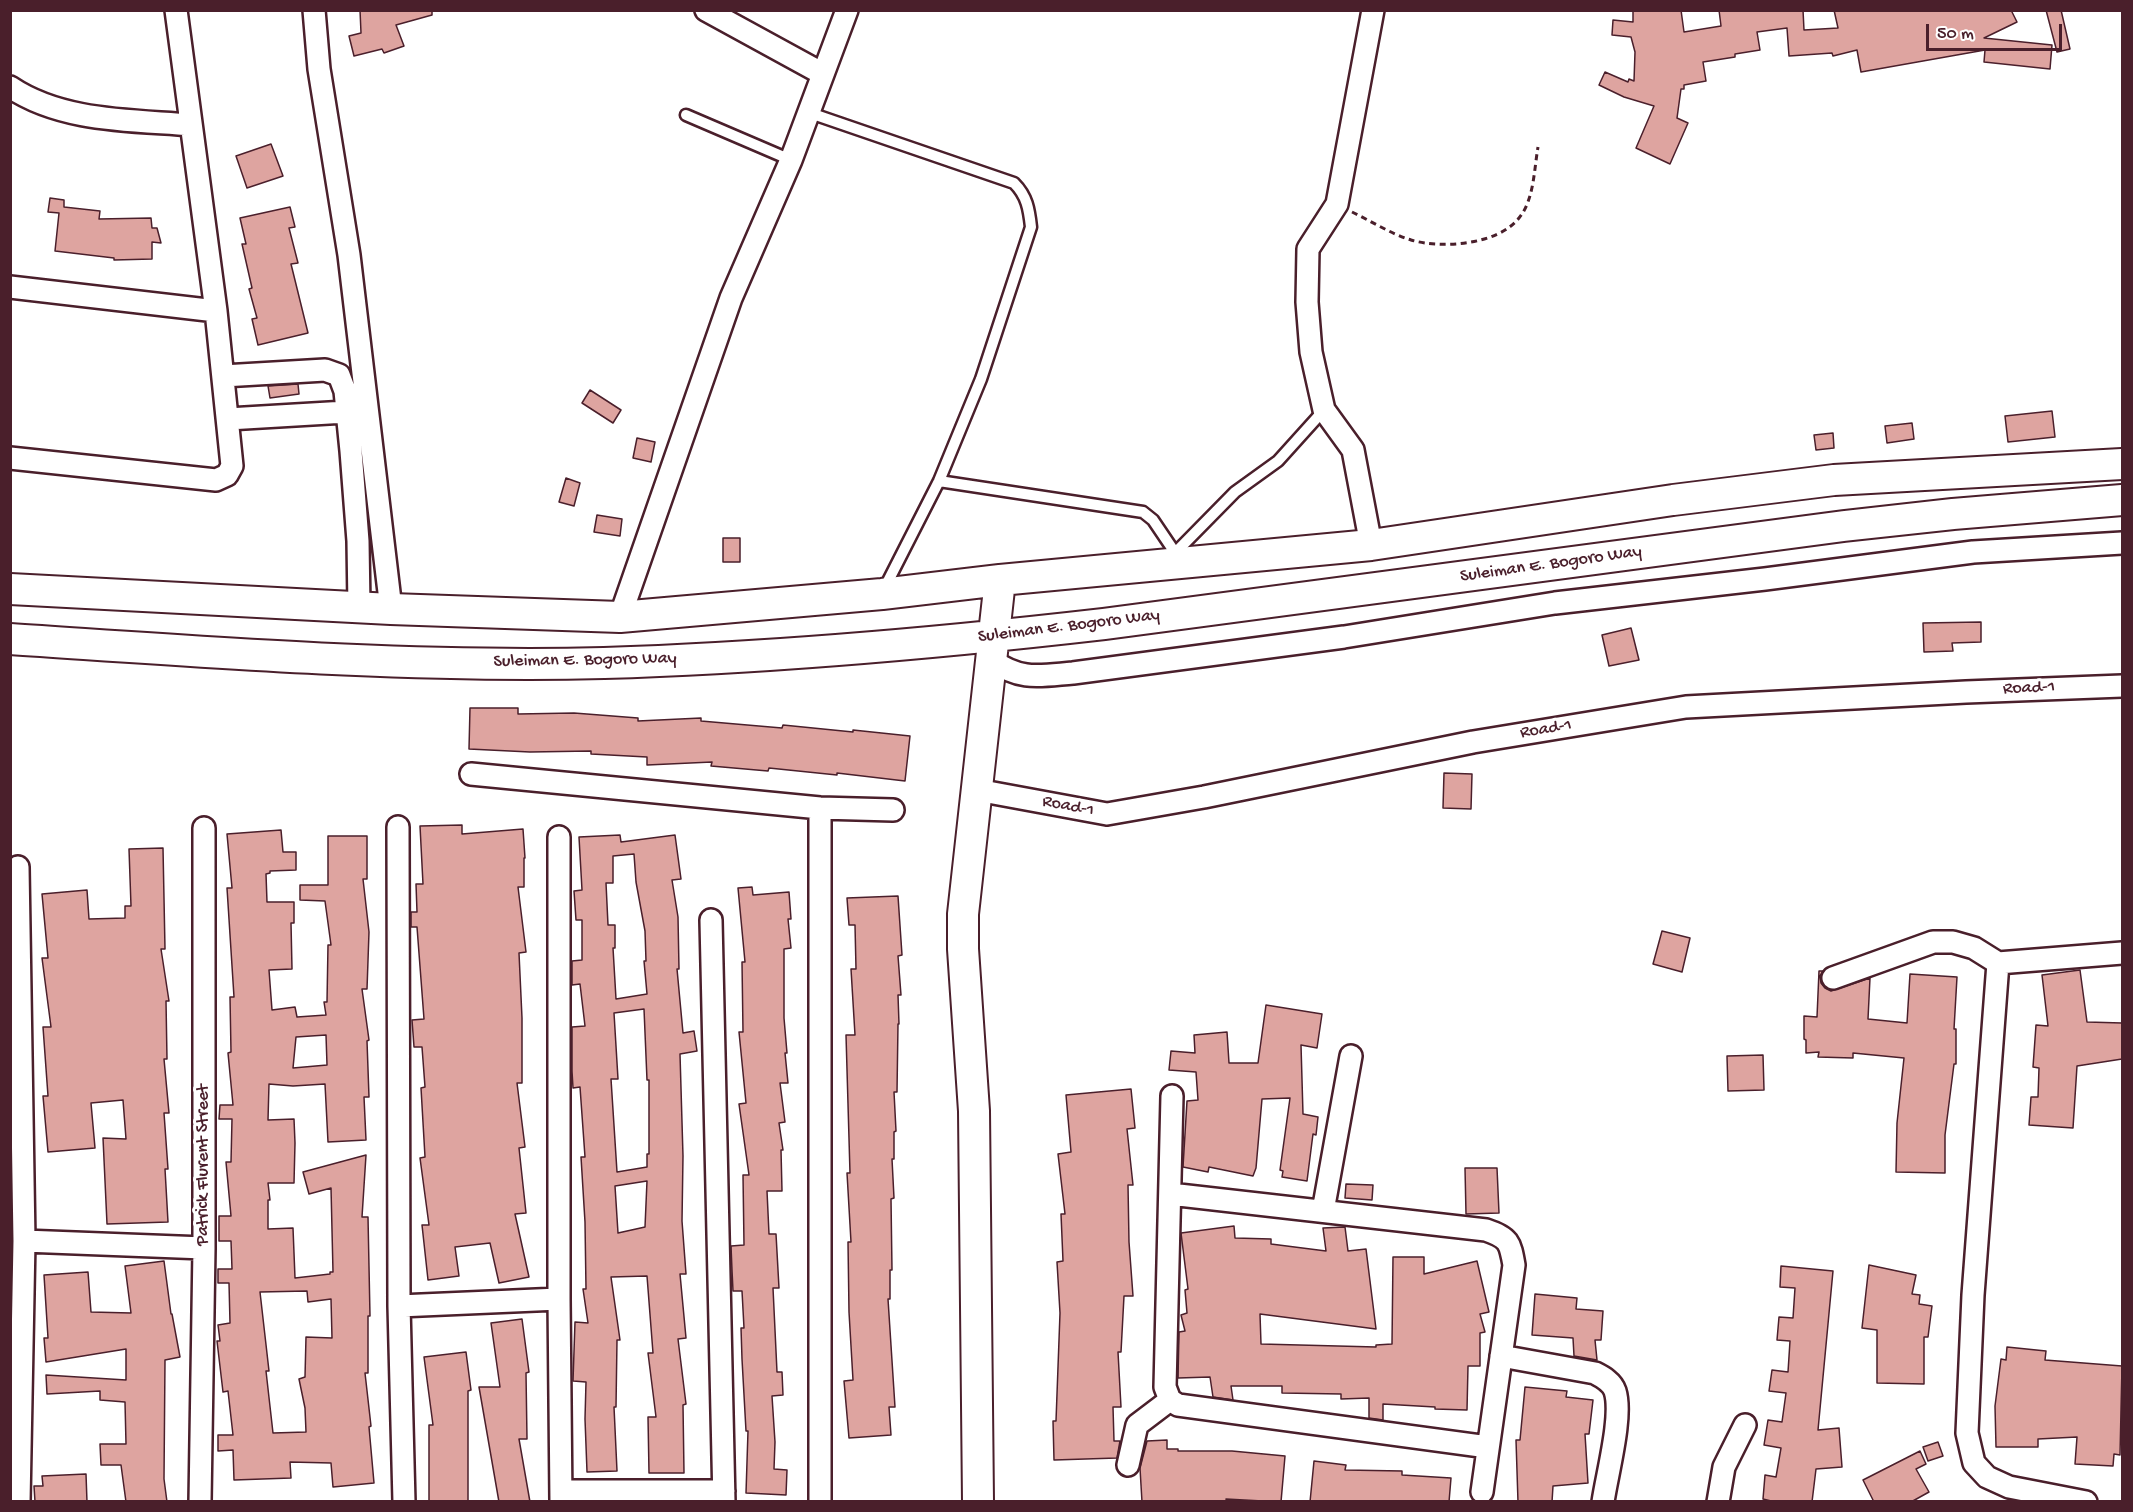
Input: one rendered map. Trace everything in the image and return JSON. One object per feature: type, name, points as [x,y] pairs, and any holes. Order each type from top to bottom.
[{"type":"street","points":[[10,458],[216,480],[227,475],[232,466],[216,311],[176,10]]},
{"type":"street","points":[[314,10],[320,77],[349,255],[391,609]]},
{"type":"street","points":[[706,10],[823,74]]},
{"type":"street","points":[[620,617],[731,298],[810,113],[847,10]]},
{"type":"street","points":[[1371,545],[1353,450],[1324,410],[1311,352],[1307,302],[1308,249],[1337,204],[1373,10]]},
{"type":"street","points":[[10,87],[52,108],[76,114],[191,126]]},
{"type":"street","points":[[10,287],[216,311]]},
{"type":"street","points":[[223,376],[325,370],[339,375],[345,391],[351,451],[358,541],[359,607]]},
{"type":"street","points":[[228,420],[346,412]]},
{"type":"street","points":[[10,589],[391,609],[620,617],[882,594],[1178,558],[1371,545],[1673,500],[1834,480],[2122,464]]},
{"type":"street","name":"Suleiman E. Bogoro Way","points":[[10,639],[253,655],[402,661],[603,663],[992,649],[1104,624],[1844,526],[2122,500]]},
{"type":"street","points":[[992,649],[1001,667],[1029,677],[1073,673],[1344,637],[1555,603],[1973,552],[2122,543]]},
{"type":"street","points":[[978,1502],[974,1111],[963,950],[963,914],[1000,580]]},
{"type":"street","name":"Road-1","points":[[977,790],[1107,814],[1204,797],[1473,742],[1686,707],[2122,686]]},
{"type":"street","points":[[471,774],[820,807],[893,810]]},
{"type":"street","points":[[820,807],[820,1502]]},
{"type":"street","points":[[398,827],[399,1306],[404,1502]]},
{"type":"street","name":"Patrick Flurent Street","points":[[200,1502],[204,1248],[204,828]]},
{"type":"street","points":[[559,837],[561,1496],[724,1496],[711,920]]},
{"type":"street","points":[[18,867],[24,1241],[19,1502]]},
{"type":"street","points":[[1833,978],[1933,942],[1953,942],[1974,948],[1998,963],[2122,953]]},
{"type":"street","points":[[1998,963],[1973,1295],[1967,1433],[1974,1463],[1987,1477],[2009,1487],[2077,1500]]},
{"type":"street","points":[[1323,1211],[1351,1056]]},
{"type":"street","points":[[1172,1096],[1166,1387],[1170,1400],[1178,1405],[1488,1448]]},
{"type":"street","points":[[1170,1194],[1486,1230],[1501,1235],[1510,1243],[1514,1265],[1482,1492]]},
{"type":"street","points":[[24,1241],[204,1248]]},
{"type":"street","points":[[399,1306],[559,1299]]},
{"type":"street","points":[[1501,1356],[1595,1373],[1607,1379],[1615,1390],[1617,1415],[1603,1502]]},
{"type":"street","points":[[1128,1465],[1137,1425],[1170,1400]]},
{"type":"street","points":[[1718,1502],[1724,1467],[1745,1425]]},
{"type":"lane","points":[[810,113],[1014,183],[1021,190],[1029,206],[1031,226],[981,379],[939,481],[882,594]]},
{"type":"lane","points":[[686,115],[791,160]]},
{"type":"lane","points":[[939,481],[1143,512],[1153,520],[1178,558],[1235,492],[1278,461],[1324,410]]},
{"type":"path","points":[[1337,204],[1408,239],[1426,244],[1477,241],[1504,231],[1519,219],[1529,200],[1538,147]]},
{"type":"building","points":[[360,10],[432,10],[432,15],[396,25],[404,46],[384,53],[382,49],[354,56],[349,36],[361,33]]},
{"type":"building","points":[[1633,10],[1681,10],[1684,32],[1721,26],[1719,10],[1803,10],[1804,30],[1838,28],[1834,10],[2011,10],[2017,22],[1984,38],[2052,45],[2050,69],[1984,62],[1985,50],[1861,72],[1857,50],[1833,56],[1832,53],[1789,56],[1787,28],[1757,32],[1760,50],[1703,62],[1706,81],[1684,85],[1684,89],[1681,89],[1677,118],[1688,123],[1670,164],[1636,148],[1654,106],[1624,97],[1599,85],[1605,72],[1628,82],[1629,79],[1634,81],[1635,52],[1631,37],[1612,35],[1613,20],[1633,22]]},
{"type":"building","points":[[2046,10],[2061,10],[2070,49],[2057,52]]},
{"type":"building","points":[[271,144],[283,176],[247,188],[236,156]]},
{"type":"building","points":[[50,198],[64,200],[64,207],[100,211],[99,219],[151,218],[152,228],[157,228],[161,243],[152,242],[152,259],[114,260],[114,258],[55,251],[59,213],[48,212]]},
{"type":"building","points":[[290,207],[295,227],[289,228],[298,263],[291,264],[308,333],[258,345],[252,319],[257,318],[249,289],[252,288],[242,244],[246,244],[240,218]]},
{"type":"building","points":[[298,384],[299,394],[270,398],[268,386]]},
{"type":"building","points":[[590,390],[621,410],[613,423],[582,403]]},
{"type":"building","points":[[2052,411],[2055,437],[2008,442],[2005,416]]},
{"type":"building","points":[[1912,423],[1914,439],[1887,443],[1885,426]]},
{"type":"building","points":[[1833,433],[1834,448],[1816,450],[1814,435]]},
{"type":"building","points":[[637,438],[655,442],[651,462],[633,458]]},
{"type":"building","points":[[566,478],[580,483],[574,506],[559,502]]},
{"type":"building","points":[[597,515],[622,519],[620,536],[594,532]]},
{"type":"building","points":[[723,538],[740,538],[740,562],[723,562]]},
{"type":"building","points":[[1981,622],[1981,642],[1952,643],[1953,651],[1924,652],[1923,623]]},
{"type":"building","points":[[1631,628],[1639,660],[1609,666],[1602,635]]},
{"type":"building","points":[[470,708],[518,708],[518,714],[574,713],[638,718],[638,721],[701,718],[701,721],[782,728],[783,725],[910,736],[905,781],[837,773],[837,775],[769,768],[768,771],[711,766],[712,762],[647,765],[647,757],[591,754],[591,751],[530,752],[469,749]]},
{"type":"building","points":[[1444,773],[1472,774],[1471,809],[1443,808]]},
{"type":"building","points":[[462,825],[462,834],[523,829],[524,887],[518,887],[526,952],[519,953],[522,1083],[517,1083],[525,1147],[519,1148],[526,1213],[515,1214],[529,1277],[499,1283],[490,1243],[455,1247],[459,1276],[428,1280],[422,1225],[429,1225],[420,1158],[425,1157],[421,1088],[425,1087],[422,1047],[414,1047],[412,1020],[424,1019],[417,927],[411,927],[411,912],[417,912],[416,884],[423,884],[420,826]]},
{"type":"building","points":[[281,830],[283,852],[296,852],[296,870],[270,871],[266,874],[267,902],[294,902],[294,923],[291,923],[292,969],[269,970],[272,1010],[295,1007],[297,1017],[326,1015],[324,1002],[327,1002],[328,945],[331,945],[325,901],[300,900],[300,885],[328,885],[328,836],[367,836],[367,879],[363,879],[369,932],[367,989],[362,989],[369,1040],[367,1041],[369,1097],[364,1097],[366,1140],[328,1142],[325,1084],[293,1086],[269,1084],[268,1120],[294,1119],[295,1143],[294,1183],[268,1183],[270,1200],[268,1200],[268,1229],[293,1228],[295,1278],[333,1272],[331,1188],[309,1194],[303,1172],[366,1155],[362,1217],[368,1217],[370,1316],[368,1316],[368,1373],[365,1373],[374,1483],[333,1487],[331,1463],[290,1462],[291,1478],[234,1480],[233,1450],[218,1451],[218,1435],[233,1435],[228,1391],[223,1392],[217,1341],[220,1341],[218,1325],[230,1323],[229,1283],[218,1283],[218,1269],[232,1269],[231,1241],[219,1241],[219,1216],[231,1216],[226,1162],[231,1162],[232,1119],[219,1119],[220,1105],[233,1105],[228,1053],[231,1052],[230,997],[234,997],[227,888],[232,888],[227,834]],"holes":[[[326,1035],[327,1065],[293,1068],[296,1037]],[[307,1291],[308,1302],[331,1299],[332,1338],[306,1337],[305,1377],[299,1379],[305,1408],[306,1432],[273,1433],[260,1292]]]},
{"type":"building","points":[[620,835],[621,842],[675,835],[681,879],[672,880],[678,917],[679,969],[677,969],[683,1033],[694,1031],[697,1051],[680,1054],[682,1221],[686,1274],[680,1274],[686,1338],[678,1339],[686,1404],[683,1405],[684,1473],[649,1473],[648,1417],[656,1417],[648,1353],[653,1353],[647,1276],[611,1277],[620,1340],[617,1340],[616,1407],[614,1407],[617,1471],[587,1472],[586,1382],[573,1381],[575,1322],[588,1323],[583,1289],[586,1289],[585,1222],[581,1157],[585,1157],[580,1087],[573,1088],[572,1071],[572,1027],[585,1026],[580,984],[572,985],[572,961],[582,960],[582,920],[576,920],[574,891],[582,890],[579,837]],"holes":[[[634,854],[636,882],[645,931],[646,961],[644,961],[647,994],[616,999],[613,948],[615,948],[615,925],[608,925],[606,883],[613,883],[613,856]],[[644,1009],[647,1080],[649,1080],[647,1167],[617,1172],[611,1079],[618,1079],[614,1013]],[[647,1181],[645,1227],[618,1233],[615,1186]]]},
{"type":"building","points":[[163,848],[165,949],[161,949],[169,1001],[166,1001],[167,1059],[164,1059],[169,1113],[164,1113],[168,1169],[165,1169],[168,1222],[107,1224],[103,1138],[126,1139],[123,1100],[91,1103],[95,1148],[48,1152],[43,1096],[48,1096],[43,1027],[51,1027],[42,958],[48,958],[42,894],[87,890],[89,919],[125,918],[125,906],[131,906],[129,849]]},
{"type":"building","points":[[752,887],[753,895],[789,892],[791,919],[788,919],[791,948],[784,949],[784,1018],[787,1053],[785,1053],[788,1083],[780,1083],[785,1122],[779,1123],[783,1150],[781,1150],[782,1191],[767,1191],[769,1234],[776,1234],[779,1288],[773,1288],[777,1372],[782,1372],[783,1395],[772,1396],[774,1469],[787,1470],[786,1495],[746,1493],[748,1431],[746,1431],[742,1359],[741,1328],[744,1328],[742,1291],[733,1291],[731,1246],[744,1245],[743,1175],[749,1175],[739,1104],[746,1103],[739,1032],[743,1032],[742,962],[745,962],[738,888]]},
{"type":"building","points":[[898,896],[902,955],[898,956],[901,995],[898,995],[897,1092],[894,1092],[896,1131],[894,1132],[894,1159],[892,1159],[894,1198],[891,1199],[892,1270],[890,1270],[890,1299],[888,1299],[895,1407],[889,1407],[891,1435],[849,1438],[844,1381],[853,1380],[849,1312],[848,1242],[851,1242],[847,1173],[850,1173],[846,1035],[855,1035],[851,969],[856,969],[855,925],[849,925],[847,898]]},
{"type":"building","points":[[1662,931],[1690,938],[1682,972],[1653,964]]},
{"type":"building","points":[[2080,970],[2087,1022],[2122,1023],[2122,1059],[2077,1066],[2073,1128],[2029,1125],[2031,1097],[2038,1097],[2039,1068],[2033,1067],[2036,1025],[2048,1026],[2042,975]]},
{"type":"building","points":[[1819,971],[1823,971],[1820,976],[1821,983],[1831,991],[1870,978],[1868,1019],[1907,1023],[1910,974],[1957,977],[1954,1029],[1956,1029],[1956,1064],[1954,1064],[1945,1135],[1945,1173],[1896,1172],[1897,1123],[1904,1058],[1853,1053],[1853,1058],[1818,1057],[1819,1052],[1806,1053],[1804,1016],[1817,1017]]},
{"type":"building","points":[[1266,1005],[1322,1014],[1317,1048],[1301,1045],[1303,1114],[1318,1117],[1316,1135],[1313,1134],[1307,1181],[1282,1177],[1283,1171],[1280,1170],[1290,1098],[1262,1099],[1256,1168],[1253,1176],[1209,1167],[1208,1172],[1183,1167],[1187,1101],[1198,1100],[1196,1072],[1169,1070],[1171,1051],[1195,1053],[1194,1035],[1227,1032],[1229,1063],[1258,1063]]},
{"type":"building","points":[[1763,1055],[1764,1090],[1728,1091],[1727,1056]]},
{"type":"building","points":[[1131,1089],[1135,1128],[1127,1129],[1133,1185],[1128,1185],[1133,1296],[1124,1296],[1121,1352],[1118,1352],[1121,1407],[1113,1407],[1114,1441],[1120,1441],[1117,1458],[1054,1460],[1053,1421],[1056,1421],[1060,1313],[1057,1262],[1063,1261],[1061,1214],[1065,1214],[1058,1154],[1071,1152],[1066,1095]]},
{"type":"building","points":[[1465,1168],[1497,1168],[1499,1213],[1466,1214]]},
{"type":"building","points":[[1346,1184],[1373,1185],[1372,1200],[1345,1198]]},
{"type":"building","points":[[1234,1226],[1235,1238],[1271,1239],[1271,1244],[1326,1251],[1323,1228],[1345,1227],[1348,1251],[1366,1249],[1376,1329],[1260,1314],[1261,1344],[1376,1347],[1376,1345],[1392,1344],[1393,1257],[1424,1257],[1424,1274],[1477,1261],[1489,1312],[1480,1314],[1485,1332],[1480,1333],[1480,1366],[1468,1366],[1467,1410],[1383,1404],[1383,1420],[1369,1418],[1369,1398],[1341,1399],[1341,1394],[1282,1393],[1282,1386],[1231,1386],[1233,1400],[1213,1397],[1210,1377],[1178,1378],[1179,1332],[1185,1331],[1181,1315],[1187,1313],[1185,1290],[1188,1289],[1181,1233]]},
{"type":"building","points":[[164,1261],[171,1314],[180,1357],[165,1360],[164,1479],[167,1502],[126,1502],[121,1465],[101,1465],[100,1444],[126,1444],[125,1402],[100,1400],[100,1391],[47,1394],[46,1375],[126,1380],[126,1349],[46,1362],[44,1338],[48,1338],[44,1275],[88,1272],[91,1312],[131,1313],[125,1266]]},
{"type":"building","points":[[1869,1265],[1916,1275],[1912,1294],[1920,1295],[1919,1304],[1932,1306],[1928,1337],[1924,1337],[1924,1384],[1877,1383],[1877,1330],[1862,1328]]},
{"type":"building","points":[[1781,1266],[1833,1271],[1818,1430],[1839,1428],[1842,1467],[1816,1469],[1812,1502],[1775,1502],[1763,1499],[1765,1475],[1776,1477],[1781,1448],[1764,1445],[1768,1420],[1782,1422],[1786,1393],[1769,1391],[1772,1370],[1788,1372],[1790,1341],[1777,1340],[1779,1317],[1793,1318],[1795,1288],[1780,1287]]},
{"type":"building","points":[[1535,1294],[1577,1298],[1576,1309],[1603,1311],[1601,1340],[1595,1340],[1597,1360],[1574,1356],[1573,1338],[1532,1335]]},
{"type":"building","points":[[522,1319],[529,1372],[526,1373],[527,1439],[519,1439],[530,1502],[499,1502],[479,1387],[500,1387],[491,1323]]},
{"type":"building","points":[[2007,1347],[2046,1351],[2045,1360],[2122,1366],[2120,1455],[2114,1454],[2113,1466],[2075,1464],[2077,1437],[2038,1439],[2038,1447],[1996,1447],[1995,1406],[2001,1359],[2006,1360]]},
{"type":"building","points":[[466,1352],[471,1390],[468,1391],[468,1502],[429,1502],[429,1425],[433,1425],[424,1357]]},
{"type":"building","points":[[1525,1387],[1567,1391],[1566,1397],[1593,1400],[1589,1434],[1585,1434],[1588,1483],[1553,1486],[1552,1502],[1518,1502],[1516,1440],[1520,1440]]},
{"type":"building","points":[[1167,1440],[1167,1449],[1178,1449],[1178,1451],[1232,1451],[1285,1456],[1281,1502],[1226,1499],[1227,1502],[1142,1502],[1140,1468],[1147,1441]]},
{"type":"building","points":[[1938,1442],[1943,1456],[1928,1461],[1923,1447]]},
{"type":"building","points":[[1920,1451],[1926,1464],[1916,1469],[1929,1492],[1911,1502],[1874,1502],[1863,1480]]},
{"type":"building","points":[[1314,1461],[1346,1465],[1345,1470],[1402,1471],[1402,1475],[1451,1478],[1449,1502],[1310,1502]]},
{"type":"building","points":[[86,1474],[87,1502],[35,1502],[34,1486],[43,1486],[42,1476]]}]
